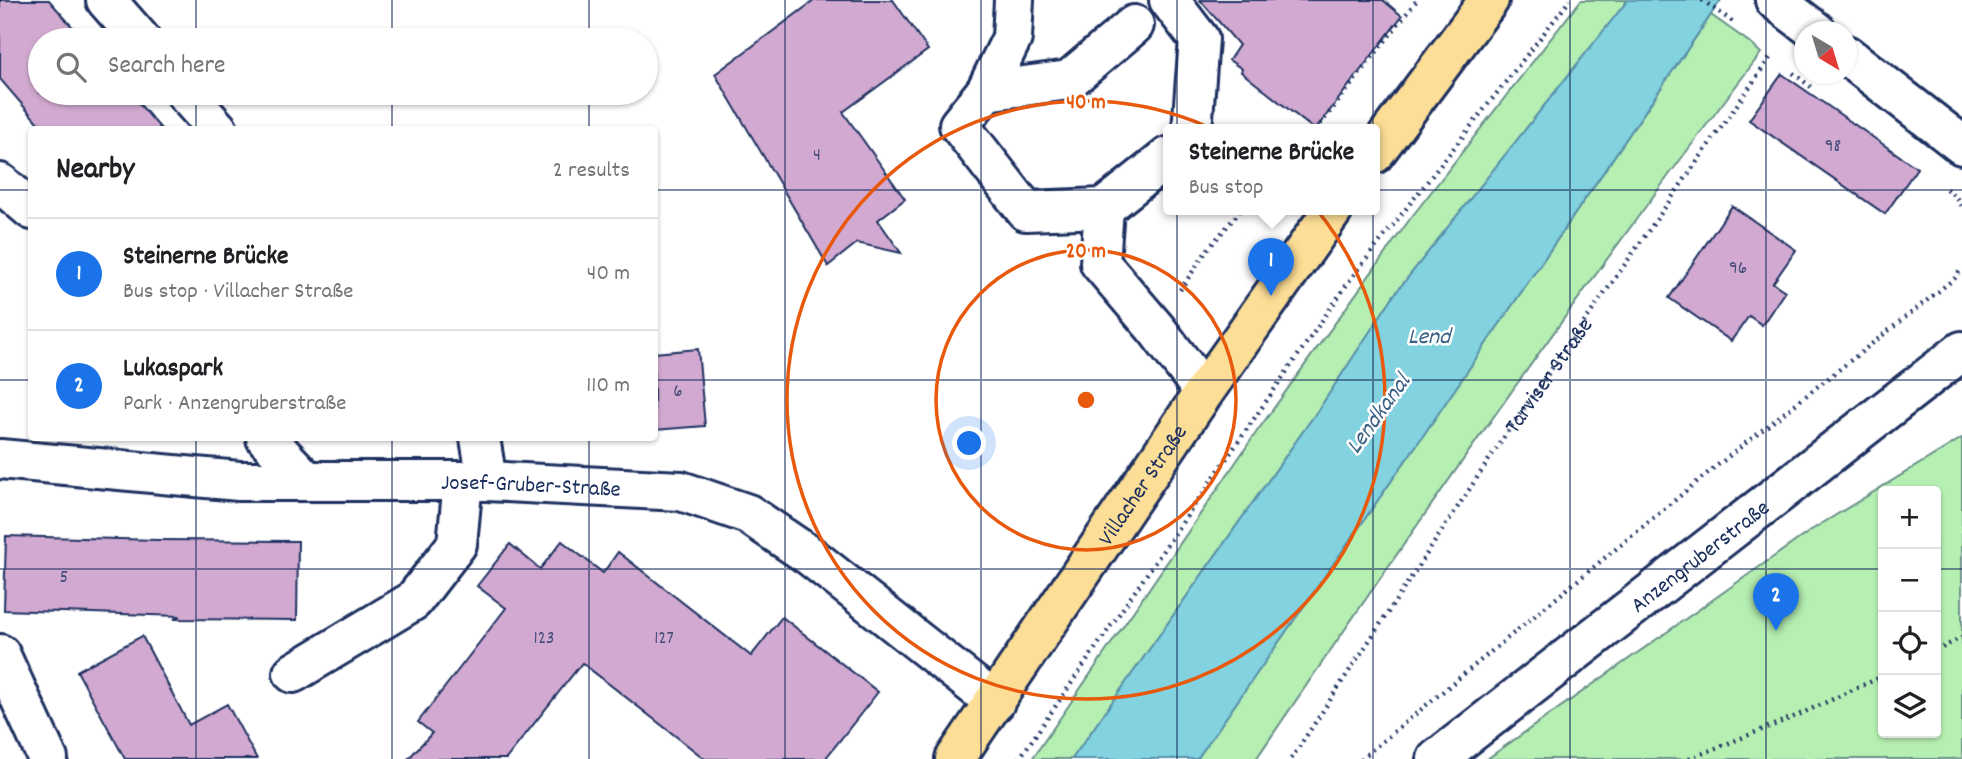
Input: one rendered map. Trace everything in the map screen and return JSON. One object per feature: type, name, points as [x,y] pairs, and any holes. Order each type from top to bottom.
[{"type":"main road","points":[[1380,146],[1489,0]]},
{"type":"main road","name":"Villacher Straße","points":[[955,759],[1203,392],[1329,215]]},
{"type":"street","points":[[106,0],[130,28]]},
{"type":"street","points":[[1014,0],[1012,38],[986,91],[959,125],[1026,211],[1104,208],[1163,161]]},
{"type":"street","points":[[1169,0],[1199,39],[1192,124]]},
{"type":"street","points":[[986,91],[1069,80],[1134,25]]},
{"type":"street","points":[[1857,64],[1962,145]]},
{"type":"street","points":[[196,105],[215,126]]},
{"type":"street","points":[[0,183],[28,208]]},
{"type":"street","points":[[1104,208],[1100,263],[1157,330],[1203,392]]},
{"type":"street","name":"Anzengruberstraße","points":[[1437,759],[1962,351]]},
{"type":"street","points":[[269,441],[307,481]]},
{"type":"street","points":[[293,673],[413,601],[457,544],[475,481],[480,441]]},
{"type":"street","name":"Josef-Gruber-Straße","points":[[0,459],[239,481],[475,481],[681,491],[748,514],[810,556],[995,702]]},
{"type":"street","points":[[0,654],[48,759]]},
{"type":"path","points":[[1321,124],[1418,0]]},
{"type":"path","points":[[1019,759],[1350,280],[1570,0]]},
{"type":"path","points":[[1702,0],[1743,29]]},
{"type":"path","name":"Tarviser Straße","points":[[1291,759],[1510,428],[1771,56],[1799,11]]},
{"type":"path","points":[[1157,330],[1208,249],[1237,215]]},
{"type":"path","points":[[1361,759],[1709,472],[1955,278],[1962,268]]},
{"type":"path","points":[[1941,648],[1962,637]]},
{"type":"path","points":[[1689,759],[1796,716],[1878,678]]},
{"type":"green space","points":[[1581,0],[1628,0],[1394,295],[1323,403],[1072,759],[1032,759],[1258,430],[1410,219]]},
{"type":"green space","points":[[1711,15],[1761,53],[1504,403],[1256,759],[1197,759],[1427,430]]},
{"type":"green space","points":[[1962,438],[1962,759],[1487,759],[1813,529],[1878,489],[1878,738],[1941,738],[1941,486],[1883,486]]},
{"type":"water","name":"Lend","points":[[1628,0],[1721,0],[1427,430],[1197,759],[1072,759],[1323,403],[1394,295]]},
{"type":"building","points":[[0,0],[49,0],[74,28],[28,28],[28,105],[140,105],[159,126],[41,126],[0,79]]},
{"type":"building","points":[[815,0],[893,0],[928,50],[843,112],[905,199],[878,220],[901,253],[857,243],[828,266],[715,74]]},
{"type":"building","points":[[1200,0],[1383,0],[1402,16],[1320,124],[1307,124],[1241,72],[1242,69],[1229,60],[1239,45]]},
{"type":"building","points":[[1782,74],[1917,168],[1885,214],[1749,120]]},
{"type":"building","points":[[1732,206],[1796,250],[1773,283],[1785,291],[1762,325],[1749,316],[1731,341],[1669,298]]},
{"type":"building","points":[[698,349],[705,426],[658,430],[658,353]]},
{"type":"building","points":[[6,536],[298,541],[297,620],[174,619],[180,616],[4,610]]},
{"type":"building","points":[[562,541],[603,573],[618,552],[751,656],[782,617],[878,692],[825,759],[705,759],[582,663],[506,759],[408,759],[432,733],[418,722],[506,608],[477,586],[510,544],[540,569]]},
{"type":"building","points":[[142,636],[189,725],[227,704],[257,759],[125,759],[77,671]]},
{"type":"place","name":"Steinerne Brücke","points":[[1271,296]]},
{"type":"place","name":"Lukaspark","points":[[1776,631]]},
{"type":"water label","name":"Lendkanal","points":[[1377,413]]}]
